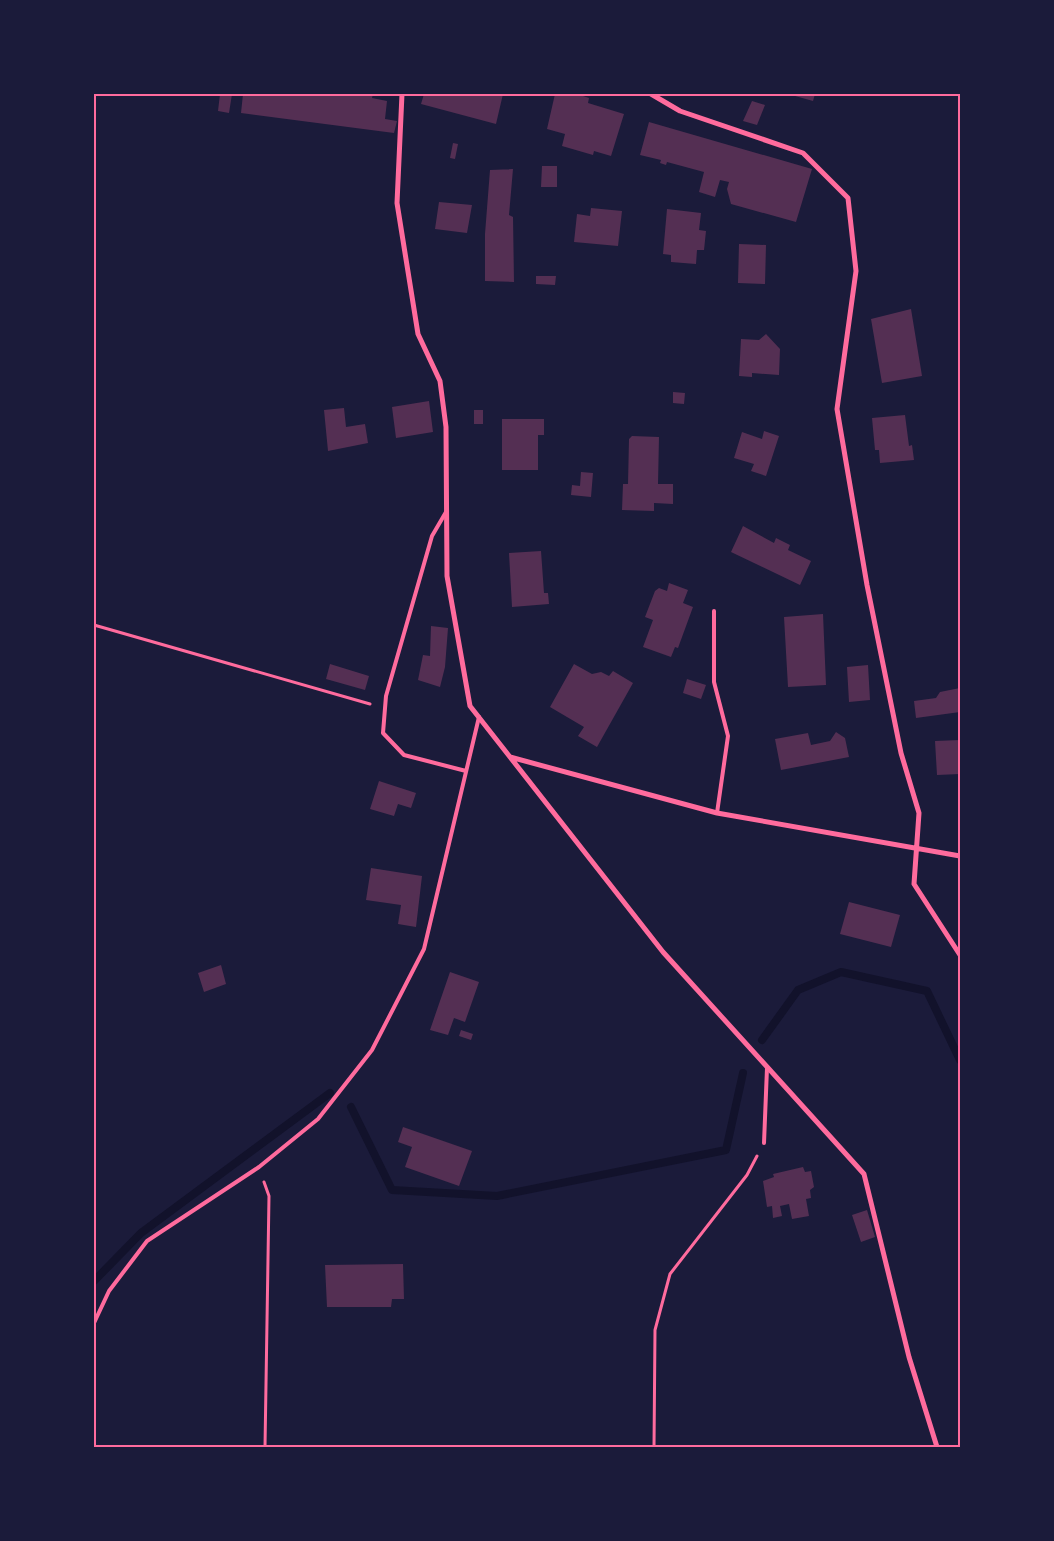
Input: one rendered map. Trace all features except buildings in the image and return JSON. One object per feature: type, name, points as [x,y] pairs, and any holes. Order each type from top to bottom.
[{"type":"street","points":[[402,94],[397,203],[418,334],[440,381],[446,427],[448,576],[470,706],[662,952],[864,1174],[909,1357],[936,1447]]},
{"type":"street","points":[[651,94],[680,111],[803,153],[848,198],[856,271],[836,409],[867,585],[901,753],[919,813],[914,884],[960,955]]},
{"type":"street","points":[[509,757],[718,813],[922,851],[960,856]]},
{"type":"lane","points":[[447,510],[432,536],[386,696],[383,733],[404,755],[466,771]]},
{"type":"lane","points":[[714,611],[714,682],[728,736],[718,813]]},
{"type":"lane","points":[[94,1323],[109,1291],[147,1241],[259,1168],[318,1119],[372,1050],[424,949],[479,717]]},
{"type":"lane","points":[[764,1143],[767,1066]]},
{"type":"path","points":[[94,625],[385,709]]},
{"type":"path","points":[[654,1447],[655,1330],[670,1274],[747,1175],[764,1143]]},
{"type":"path","points":[[259,1168],[270,1196],[265,1447]]},
{"type":"waterway","points":[[762,1040],[798,990],[841,972],[927,991],[960,1060]]},
{"type":"waterway","points":[[351,1107],[392,1190],[497,1196],[726,1150],[743,1073]]},
{"type":"waterway","points":[[94,1281],[141,1233],[330,1093]]}]
